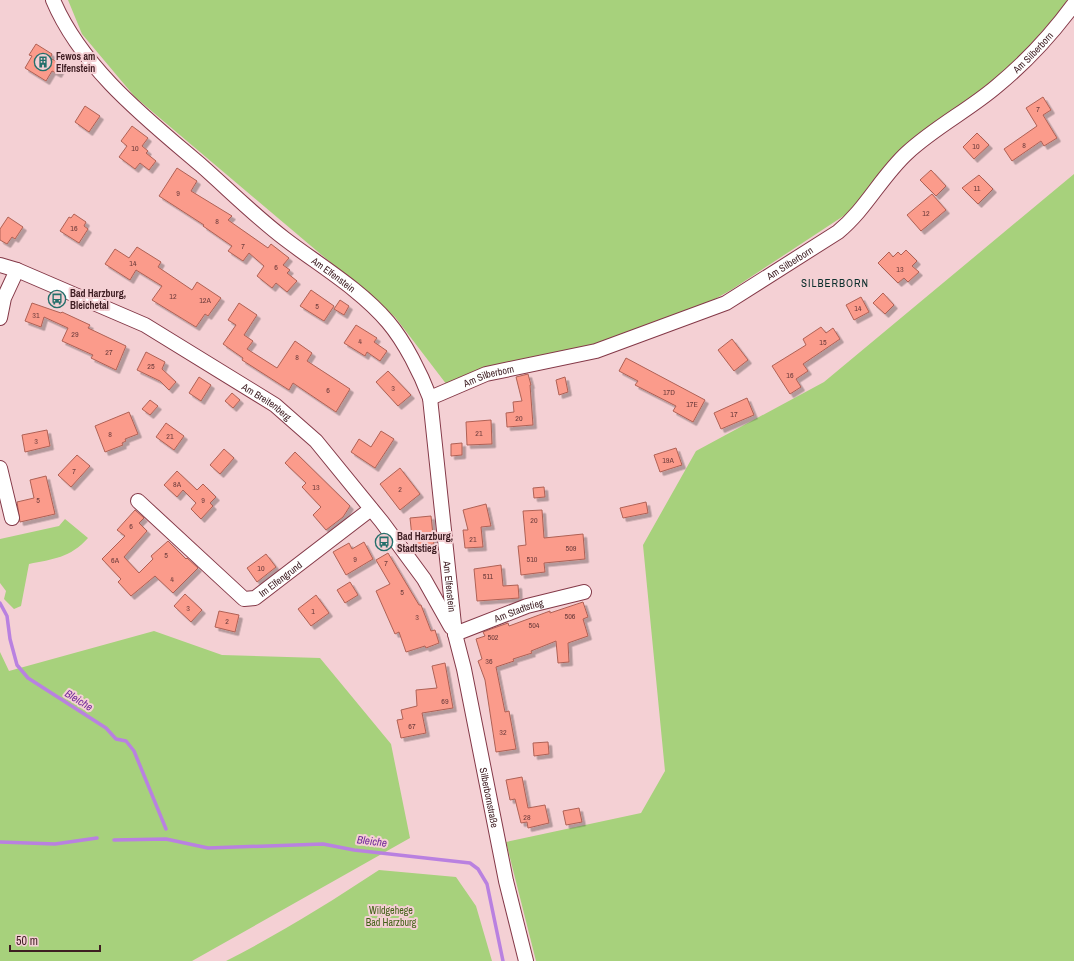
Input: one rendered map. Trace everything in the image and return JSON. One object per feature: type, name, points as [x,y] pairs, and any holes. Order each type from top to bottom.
[{"type":"street","name":"Am Elfenstein","points":[[53,0],[59,14],[75,39],[128,102],[283,237],[359,294],[388,322],[400,339],[426,386],[430,398],[455,634]]},
{"type":"street","name":"Am Silberborn","points":[[430,398],[486,374],[596,351],[726,303],[838,232],[853,219],[906,154],[927,135],[997,86],[1040,45],[1074,4]]},
{"type":"street","name":"Am Breitenberg","points":[[0,265],[17,270],[145,325],[275,405],[316,441],[371,509],[424,579],[455,634]]},
{"type":"street","points":[[0,318],[4,298],[17,270]]},
{"type":"street","points":[[0,468],[12,518]]},
{"type":"street","name":"Im Elfengrund","points":[[138,500],[244,599],[249,600],[255,598],[371,509]]},
{"type":"street","name":"Am Stadtstieg","points":[[455,634],[527,606],[584,592]]},
{"type":"street","name":"Silberbornstraße","points":[[455,634],[464,669],[506,881],[526,961]]},
{"type":"green space","points":[[68,0],[1067,0],[1061,10],[1019,57],[991,82],[907,145],[848,213],[731,290],[706,304],[600,344],[447,385],[395,317],[135,97],[82,34]]},
{"type":"green space","points":[[1074,174],[1074,961],[536,961],[506,842],[641,813],[665,771],[643,545],[696,451],[824,382]]},
{"type":"green space","points":[[65,519],[88,538],[75,550],[68,554],[29,564],[21,606],[14,609],[4,599],[6,591],[0,583],[0,539],[59,526]]},
{"type":"green space","points":[[154,631],[222,655],[320,658],[391,744],[410,838],[192,961],[0,961],[0,652],[9,671]]},
{"type":"green space","name":"Wildgehege Bad Harzburg","points":[[379,870],[456,877],[476,906],[492,961],[226,961],[304,918]]},
{"type":"building","name":"Fewos am Elfenstein","points":[[36,44],[52,54],[50,58],[63,65],[58,74],[52,71],[46,81],[25,68],[32,56],[29,55]]},
{"type":"building","points":[[1043,97],[1051,110],[1043,115],[1057,138],[1044,146],[1041,141],[1012,161],[1004,149],[1037,126],[1026,108]]},
{"type":"building","points":[[85,106],[100,116],[89,132],[75,122]]},
{"type":"building","points":[[132,126],[148,138],[142,146],[148,151],[146,153],[156,161],[149,170],[140,163],[135,169],[119,157],[127,146],[121,141]]},
{"type":"building","points":[[977,133],[989,145],[974,159],[963,147]]},
{"type":"building","points":[[177,168],[197,181],[191,191],[232,216],[228,220],[268,248],[271,244],[289,258],[283,265],[290,270],[287,273],[297,281],[287,292],[276,283],[272,288],[257,276],[264,266],[249,253],[243,261],[228,251],[232,246],[203,226],[204,225],[159,196]]},
{"type":"building","points":[[931,170],[946,186],[936,196],[920,180]]},
{"type":"building","points":[[979,175],[993,189],[978,204],[962,188]]},
{"type":"building","points":[[932,194],[946,210],[921,231],[907,215]]},
{"type":"building","points":[[74,214],[86,222],[84,226],[88,229],[79,243],[60,231],[69,217],[71,218]]},
{"type":"building","points":[[8,217],[23,227],[15,239],[12,237],[7,244],[0,240],[0,229]]},
{"type":"building","points":[[137,247],[161,262],[158,267],[192,290],[197,282],[221,298],[208,316],[205,314],[196,327],[152,300],[162,286],[136,270],[130,280],[105,264],[115,249],[129,258]]},
{"type":"building","points":[[906,250],[917,261],[912,266],[919,272],[908,282],[904,278],[898,283],[878,263],[889,252],[893,257],[898,252],[901,255]]},
{"type":"building","points":[[311,290],[334,306],[324,321],[300,306]]},
{"type":"building","points":[[883,293],[894,305],[885,314],[873,303]]},
{"type":"building","points":[[861,297],[869,312],[854,320],[846,305]]},
{"type":"building","points":[[340,300],[349,306],[344,315],[334,309]]},
{"type":"building","points":[[32,303],[61,313],[62,312],[90,325],[88,328],[126,346],[116,370],[91,358],[93,355],[62,341],[68,328],[44,317],[41,327],[25,321]]},
{"type":"building","points":[[239,303],[257,315],[244,335],[253,341],[247,349],[277,368],[295,341],[312,353],[307,361],[350,389],[336,412],[293,383],[289,390],[242,360],[243,358],[223,344],[236,325],[228,320]]},
{"type":"building","points":[[356,325],[377,338],[374,342],[387,351],[380,361],[367,352],[365,356],[344,343]]},
{"type":"building","points":[[821,327],[826,333],[833,328],[840,339],[803,364],[808,371],[796,379],[801,387],[790,394],[772,366],[806,345],[803,339]]},
{"type":"building","points":[[732,339],[748,360],[734,371],[718,350]]},
{"type":"building","points":[[146,352],[165,362],[162,369],[176,382],[169,390],[160,381],[137,370]]},
{"type":"building","points":[[626,358],[705,400],[693,422],[673,411],[676,406],[635,385],[638,381],[619,371]]},
{"type":"building","points":[[388,371],[411,395],[398,406],[376,382]]},
{"type":"building","points":[[528,374],[531,385],[533,425],[507,427],[506,413],[514,412],[513,402],[522,401],[516,377]]},
{"type":"building","points":[[199,377],[211,385],[201,401],[189,393]]},
{"type":"building","points":[[565,377],[568,392],[559,395],[556,380]]},
{"type":"building","points":[[232,393],[240,400],[233,408],[225,401]]},
{"type":"building","points":[[747,398],[754,415],[721,429],[714,413]]},
{"type":"building","points":[[150,400],[158,406],[150,415],[142,409]]},
{"type":"building","points":[[129,412],[138,434],[125,439],[126,441],[122,443],[123,445],[105,452],[95,426]]},
{"type":"building","points":[[491,420],[492,444],[467,445],[466,422]]},
{"type":"building","points":[[166,423],[184,436],[174,450],[156,437]]},
{"type":"building","points":[[47,430],[50,446],[25,452],[22,435]]},
{"type":"building","points":[[381,431],[394,439],[375,468],[351,452],[359,439],[371,447]]},
{"type":"building","points":[[462,443],[462,455],[451,456],[451,444]]},
{"type":"building","points":[[676,448],[682,465],[660,472],[654,455]]},
{"type":"building","points":[[224,449],[234,458],[220,474],[210,465]]},
{"type":"building","points":[[295,452],[350,506],[343,517],[326,530],[313,515],[321,507],[302,487],[306,483],[285,463]]},
{"type":"building","points":[[77,455],[90,466],[71,487],[58,475]]},
{"type":"building","points":[[400,468],[420,494],[400,510],[380,484]]},
{"type":"building","points":[[177,471],[197,490],[203,484],[216,497],[210,503],[213,506],[201,519],[191,509],[196,503],[183,490],[177,497],[164,485]]},
{"type":"building","points":[[46,476],[55,514],[20,522],[17,502],[34,498],[30,480]]},
{"type":"building","points":[[544,487],[545,497],[534,498],[533,488]]},
{"type":"building","points":[[646,502],[648,513],[623,518],[620,508]]},
{"type":"building","points":[[486,504],[491,526],[481,527],[483,547],[465,548],[463,530],[468,530],[463,510]]},
{"type":"building","points":[[135,510],[144,518],[139,523],[147,531],[124,557],[139,573],[153,559],[151,556],[168,541],[186,559],[187,558],[198,568],[173,593],[155,576],[131,596],[118,582],[121,579],[102,559],[125,536],[117,530]]},
{"type":"building","points":[[542,510],[544,538],[583,534],[585,559],[544,563],[545,572],[521,575],[518,546],[526,545],[523,511]]},
{"type":"building","points":[[431,516],[434,544],[416,546],[415,536],[412,537],[410,518]]},
{"type":"building","points":[[364,542],[373,559],[346,575],[333,552],[349,543],[352,549]]},
{"type":"building","points":[[388,553],[419,605],[421,605],[431,631],[435,630],[439,643],[426,648],[425,646],[406,652],[399,632],[395,634],[376,591],[390,584],[376,560]]},
{"type":"building","points":[[266,554],[276,567],[257,582],[247,568]]},
{"type":"building","points":[[501,565],[503,586],[518,585],[519,598],[477,601],[474,569]]},
{"type":"building","points":[[350,582],[358,595],[345,603],[337,590]]},
{"type":"building","points":[[185,594],[202,610],[191,622],[174,606]]},
{"type":"building","points":[[316,595],[329,613],[311,626],[298,609]]},
{"type":"building","points":[[583,602],[588,617],[583,619],[588,636],[568,643],[569,662],[558,663],[556,641],[531,651],[532,653],[513,659],[514,661],[496,667],[505,712],[509,711],[516,749],[496,752],[485,680],[478,661],[482,659],[476,639],[485,636],[483,632],[508,623],[509,626],[550,611],[550,613]]},
{"type":"building","points":[[219,611],[239,615],[235,632],[215,627]]},
{"type":"building","points":[[445,663],[453,708],[422,713],[426,733],[401,738],[397,720],[403,719],[401,710],[417,706],[416,690],[437,688],[432,666]]},
{"type":"building","points":[[548,742],[549,754],[534,756],[533,743]]},
{"type":"building","points":[[522,777],[528,808],[545,805],[549,823],[528,828],[527,822],[521,823],[515,799],[510,800],[506,780]]},
{"type":"building","points":[[579,808],[582,822],[566,825],[563,811]]},
{"type":"waterway","name":"Bleiche","points":[[0,603],[7,616],[10,639],[17,665],[28,678],[106,728],[116,739],[126,741],[134,751],[166,829]]},
{"type":"waterway","points":[[0,842],[55,844],[97,838]]},
{"type":"waterway","name":"Bleiche","points":[[114,840],[166,839],[208,848],[323,844],[354,850],[470,863],[478,869],[487,884],[503,961]]},
{"type":"place","name":"Fewos am Elfenstein","points":[[43,62]]},
{"type":"place","name":"Bad Harzburg, Bleichetal","points":[[57,299]]},
{"type":"place","name":"Bad Harzburg, Stadtstieg","points":[[384,542]]},
{"type":"district","name":"SILBERBORN","points":[[835,283]]}]
